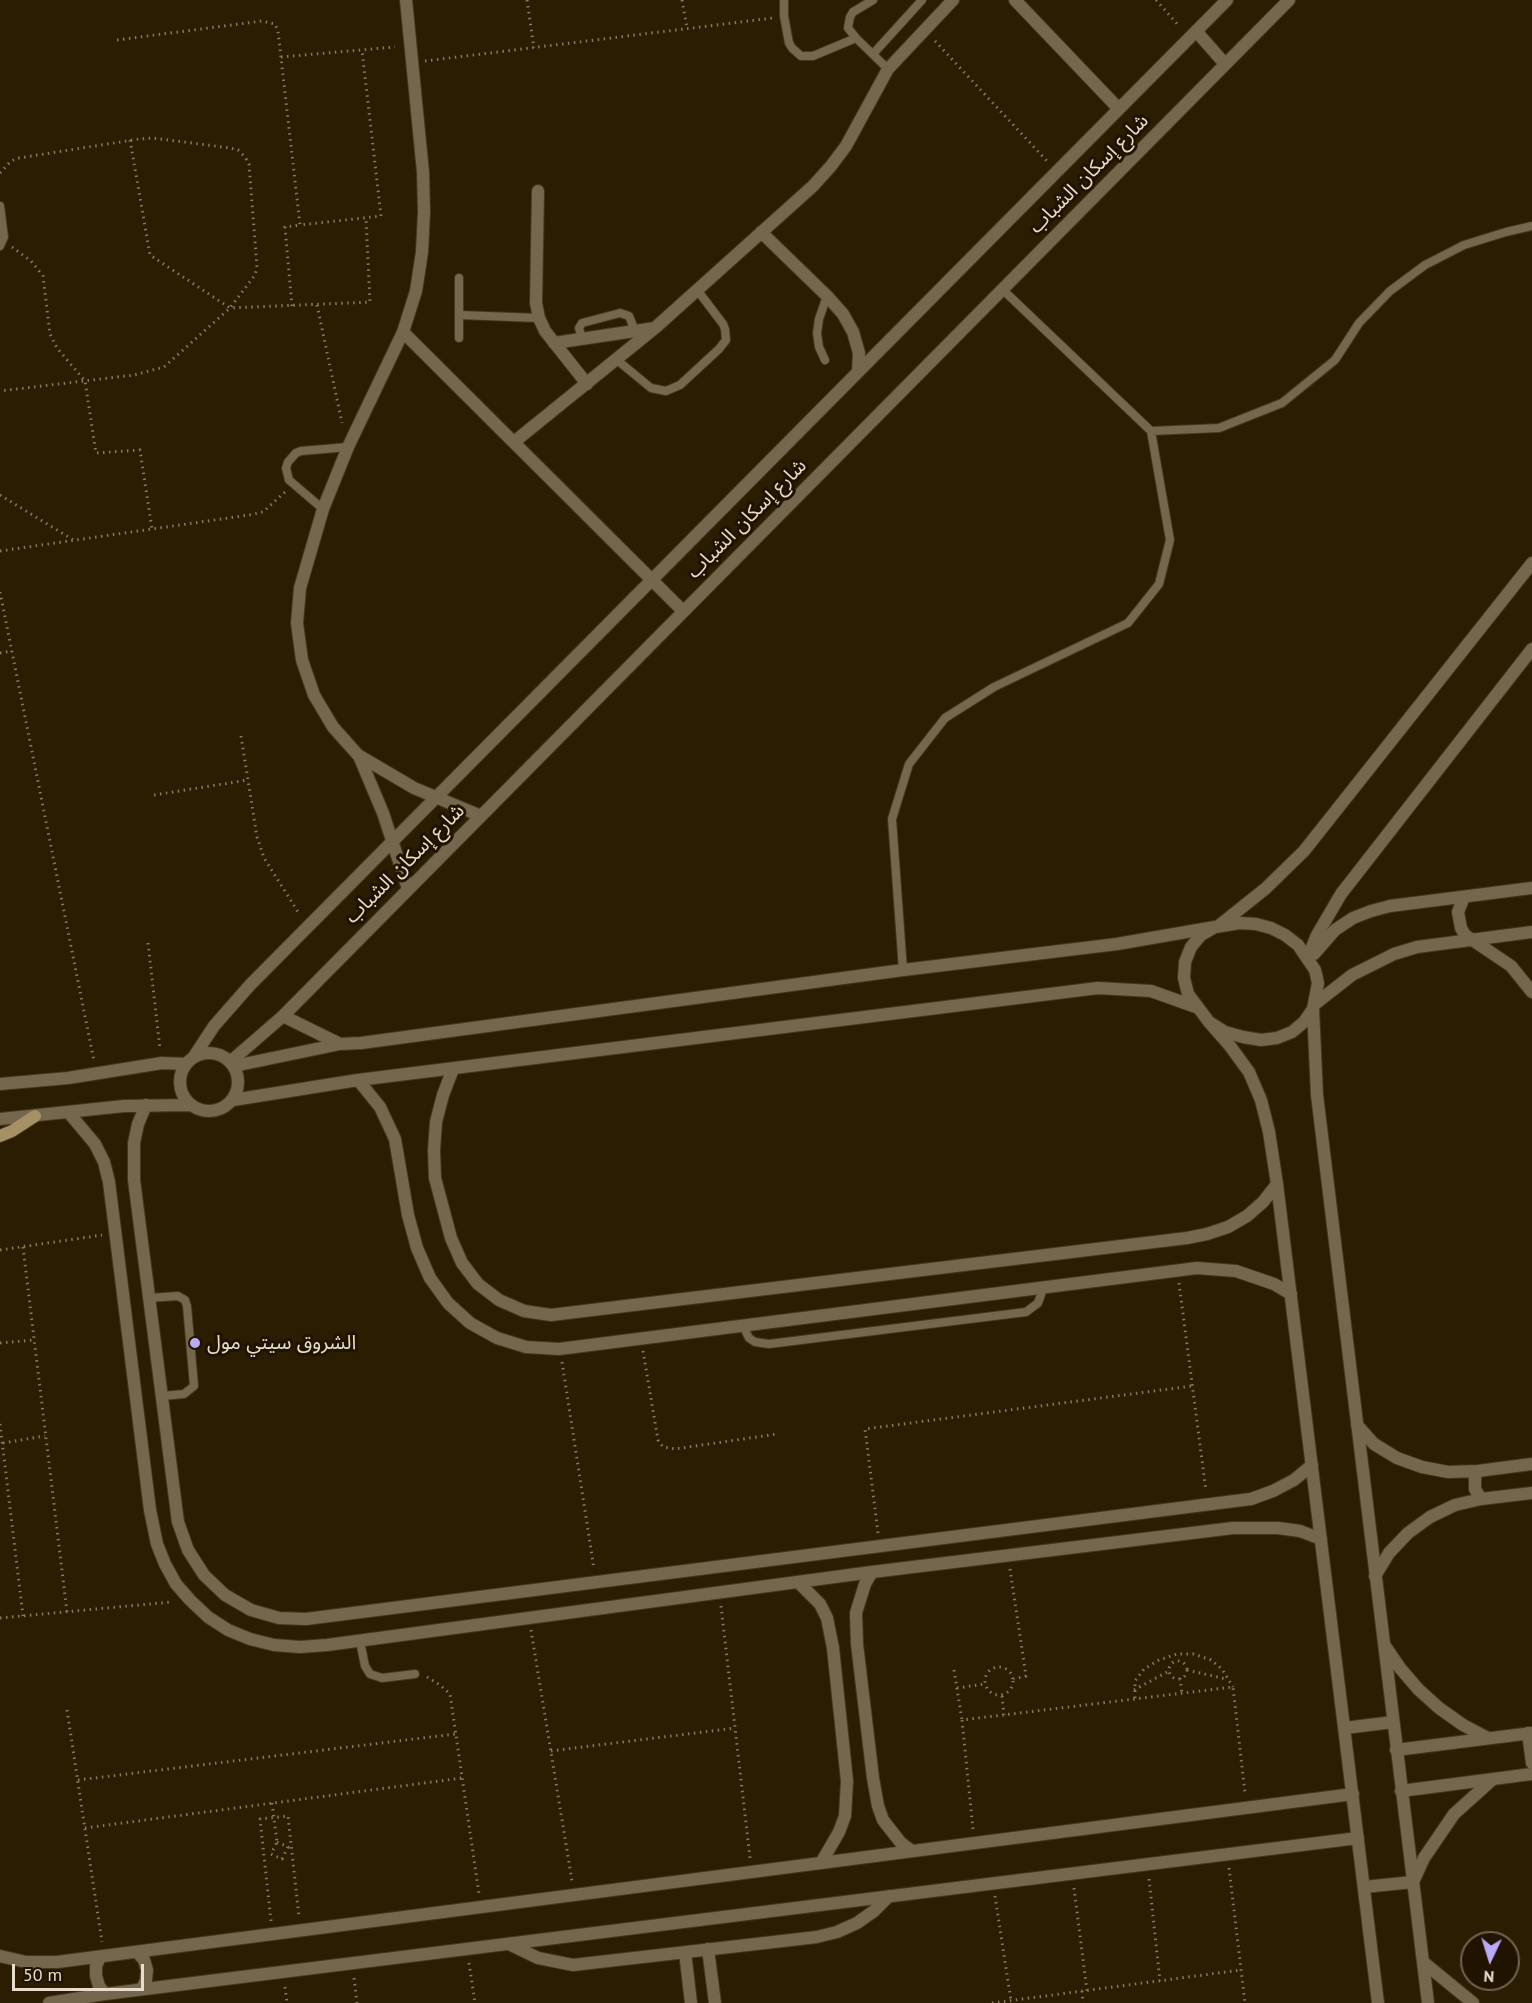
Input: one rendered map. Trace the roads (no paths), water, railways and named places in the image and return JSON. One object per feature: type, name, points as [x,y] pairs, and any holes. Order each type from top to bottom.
[{"type":"street","points":[[406,0],[423,172],[422,252],[416,291],[403,332],[348,447],[323,509],[300,588],[297,622],[302,660],[314,695],[333,727],[358,755],[391,775],[481,816]]},
{"type":"street","points":[[514,442],[656,327],[813,186],[846,146],[888,69],[954,0]]},
{"type":"street","points":[[1014,0],[1119,109]]},
{"type":"street","name":"شارع إسكان الشباب","points":[[189,1061],[227,1011],[392,841],[1227,0]]},
{"type":"street","name":"شارع إسكان الشباب","points":[[232,1064],[283,1016],[1288,0]]},
{"type":"street","points":[[1193,34],[1225,64]]},
{"type":"street","points":[[538,191],[536,296],[539,318],[545,331],[587,384]]},
{"type":"street","points":[[761,232],[843,314],[853,332],[859,352],[858,372]]},
{"type":"street","points":[[554,343],[656,327]]},
{"type":"street","points":[[403,332],[683,611]]},
{"type":"street","points":[[1378,2003],[1269,1132],[1249,1072],[1188,994],[1184,978],[1185,962],[1191,947],[1202,935],[1218,926],[1265,890],[1304,851],[1532,563]]},
{"type":"street","points":[[1309,958],[1317,935],[1341,894],[1532,649]]},
{"type":"street","points":[[1511,677],[1532,667]]},
{"type":"street","points":[[358,755],[383,813],[408,889]]},
{"type":"street","points":[[1309,958],[1335,930],[1353,918],[1390,906],[1532,888]]},
{"type":"street","points":[[1464,897],[1460,904],[1458,920],[1461,928],[1472,940],[1511,966],[1532,992]]},
{"type":"street","points":[[232,1064],[340,1044],[903,970],[1117,945],[1218,926],[1256,924],[1271,928],[1298,945],[1309,958],[1318,983],[1314,1006],[1317,1095],[1428,2003]]},
{"type":"street","points":[[1209,1022],[1225,1032],[1243,1038],[1261,1040],[1277,1038],[1298,1027],[1314,1006],[1352,975],[1394,954],[1417,948],[1532,932]]},
{"type":"street","points":[[0,1119],[146,1105],[191,1106],[208,1112],[218,1111],[233,1100],[358,1080],[1098,988],[1151,991],[1196,1007]]},
{"type":"street","points":[[283,1016],[340,1044]]},
{"type":"street","points":[[0,1084],[189,1061],[210,1053],[220,1054],[232,1064],[239,1083],[233,1100]]},
{"type":"street","points":[[189,1061],[180,1081],[181,1090],[191,1106]]},
{"type":"street","points":[[453,1069],[436,1122],[434,1150],[435,1178],[451,1238],[462,1263],[478,1284],[499,1300],[524,1311],[542,1314],[578,1312],[1187,1238],[1228,1227],[1247,1216],[1263,1202],[1277,1184]]},
{"type":"street","points":[[358,1080],[380,1107],[394,1138],[408,1215],[417,1248],[430,1278],[448,1303],[470,1323],[496,1338],[526,1347],[560,1349],[1197,1268],[1236,1271],[1274,1284],[1291,1294]]},
{"type":"street","points":[[146,1105],[138,1124],[133,1161],[178,1522],[188,1550],[204,1575],[225,1596],[250,1610],[279,1618],[306,1619],[1208,1505],[1251,1498],[1273,1491],[1312,1465]]},
{"type":"street","points":[[69,1113],[89,1136],[104,1162],[109,1182],[150,1510],[157,1544],[176,1584],[190,1600],[208,1617],[228,1630],[250,1639],[274,1645],[300,1647],[360,1641],[872,1572],[1256,1526],[1300,1532],[1321,1539]]},
{"type":"street","points":[[0,1136],[35,1116]]},
{"type":"street","points":[[1357,1425],[1374,1444],[1397,1458],[1422,1467],[1448,1472],[1478,1471],[1532,1464]]},
{"type":"street","points":[[1478,1471],[1475,1476],[1475,1489],[1481,1499]]},
{"type":"street","points":[[1375,1576],[1389,1553],[1408,1533],[1430,1517],[1455,1506],[1481,1499],[1532,1493]]},
{"type":"street","points":[[872,1572],[859,1598],[856,1621],[873,1778],[883,1820],[901,1843],[912,1851]]},
{"type":"street","points":[[799,1583],[820,1604],[827,1618],[833,1648],[847,1781],[845,1816],[836,1840],[821,1863]]},
{"type":"street","points":[[1384,1644],[1406,1675],[1439,1708],[1463,1725],[1488,1738]]},
{"type":"street","points":[[1345,1728],[1393,1722]]},
{"type":"street","points":[[1396,1750],[1530,1733],[1532,1763]]},
{"type":"street","points":[[1401,1791],[1532,1774]]},
{"type":"street","points":[[1413,1882],[1424,1858],[1454,1814],[1493,1779]]},
{"type":"street","points":[[0,1956],[26,1962],[47,1962],[137,1952],[1353,1794]]},
{"type":"street","points":[[49,2003],[142,1989],[1358,1838]]},
{"type":"street","points":[[1364,1887],[1413,1882]]},
{"type":"street","points":[[508,1944],[538,1958],[573,1965],[817,1937],[837,1932],[857,1923],[890,1896]]},
{"type":"street","points":[[708,1949],[715,2003]]},
{"type":"street","points":[[137,1952],[144,1960],[147,1970],[142,1989]]},
{"type":"street","points":[[685,1952],[692,2003]]},
{"type":"street","points":[[102,1956],[96,1966],[96,1976],[105,1994]]},
{"type":"street","points":[[1423,1962],[1473,2003]]},
{"type":"lane","points":[[784,0],[784,16],[789,43],[801,56],[813,56],[856,38]]},
{"type":"lane","points":[[873,0],[853,12],[849,28],[856,38],[888,69]]},
{"type":"lane","points":[[873,54],[922,0]]},
{"type":"lane","points":[[0,206],[2,244]]},
{"type":"lane","points":[[1151,431],[1219,428],[1282,403],[1335,360],[1359,323],[1390,291],[1425,265],[1464,245],[1532,226]]},
{"type":"lane","points":[[459,278],[459,338]]},
{"type":"lane","points":[[903,970],[892,819],[909,764],[945,718],[994,687],[1128,623],[1159,584],[1170,540],[1151,431],[1002,289]]},
{"type":"lane","points":[[617,360],[651,388],[666,391],[680,385],[726,340],[723,324],[698,291]]},
{"type":"lane","points":[[825,360],[819,347],[817,333],[827,296]]},
{"type":"lane","points":[[582,339],[579,328],[582,323],[620,313],[629,316],[635,331]]},
{"type":"lane","points":[[459,315],[539,318]]},
{"type":"lane","points":[[323,509],[289,480],[286,468],[288,462],[296,453],[302,451],[348,447]]},
{"type":"lane","points":[[743,1326],[749,1338],[762,1344],[1026,1312],[1038,1303],[1043,1289]]},
{"type":"lane","points":[[149,1298],[178,1296],[187,1306],[194,1386],[184,1394],[162,1396]]},
{"type":"lane","points":[[360,1641],[365,1666],[374,1677],[415,1674]]},
{"type":"place","name":"الشروق سيتي مول","points":[[195,1343]]}]
